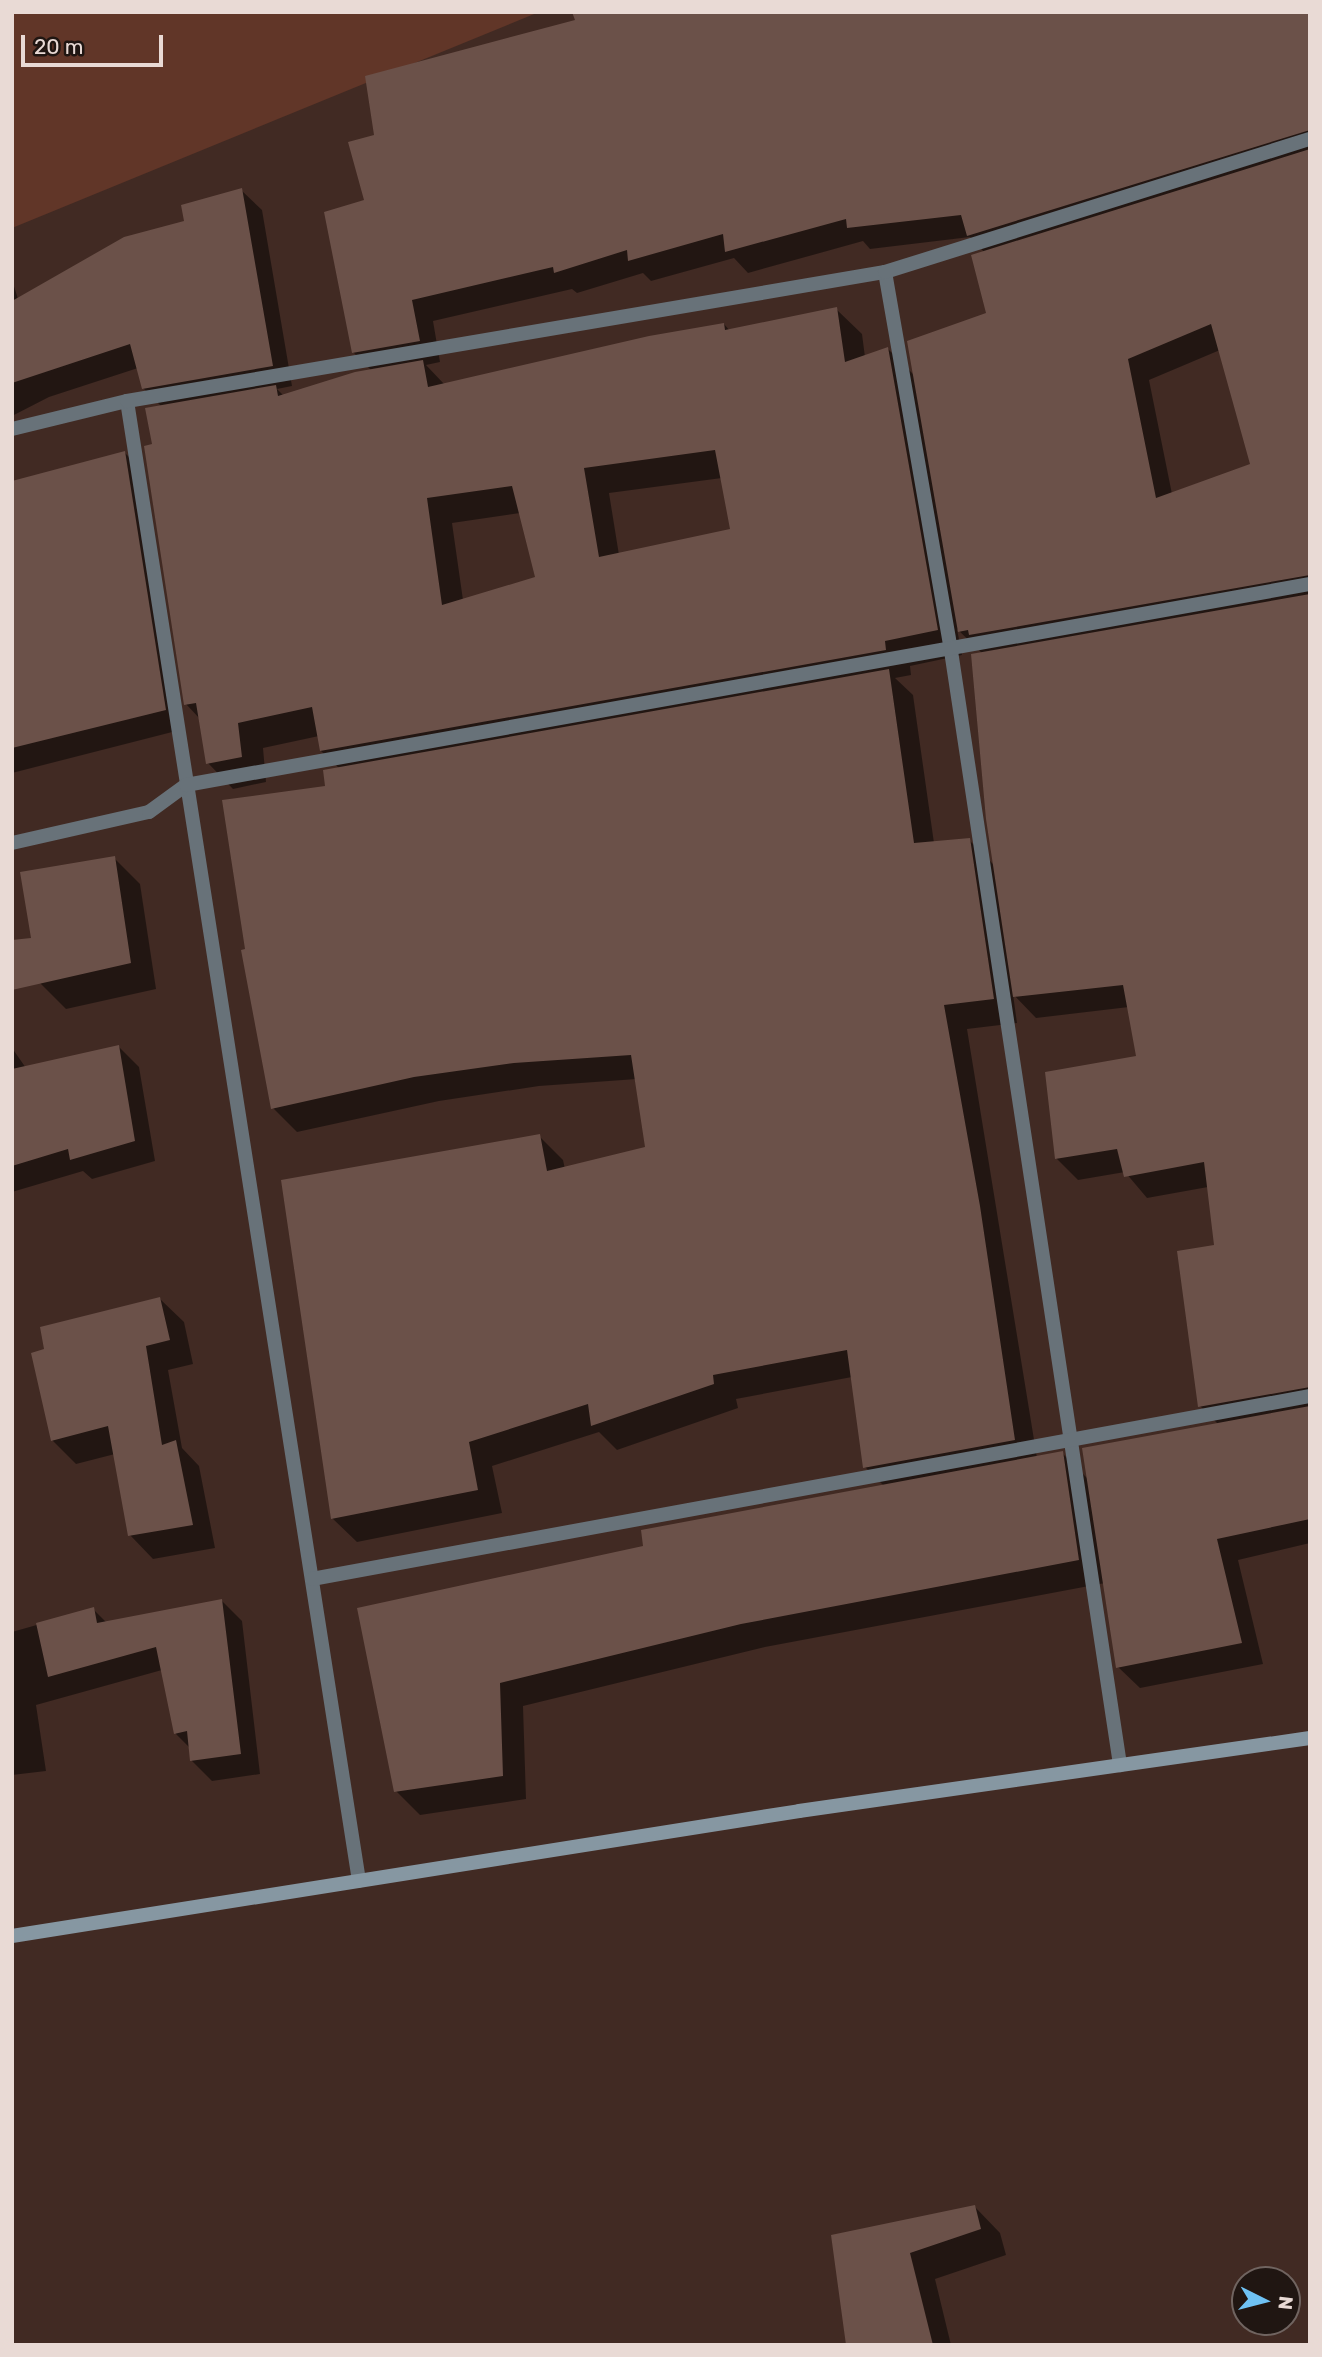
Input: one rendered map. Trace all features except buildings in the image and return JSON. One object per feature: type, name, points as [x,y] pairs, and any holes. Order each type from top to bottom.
[{"type":"street","points":[[12,429],[127,401],[885,272],[1310,139]]},
{"type":"street","points":[[885,272],[951,651],[1120,1765]]},
{"type":"street","points":[[127,401],[359,1881]]},
{"type":"street","points":[[12,844],[149,812],[186,785],[951,651],[1310,584]]},
{"type":"street","points":[[312,1579],[1310,1396]]},
{"type":"street","points":[[12,1936],[1310,1738]]},
{"type":"shaded area","points":[[12,12],[539,12],[12,228]]}]
